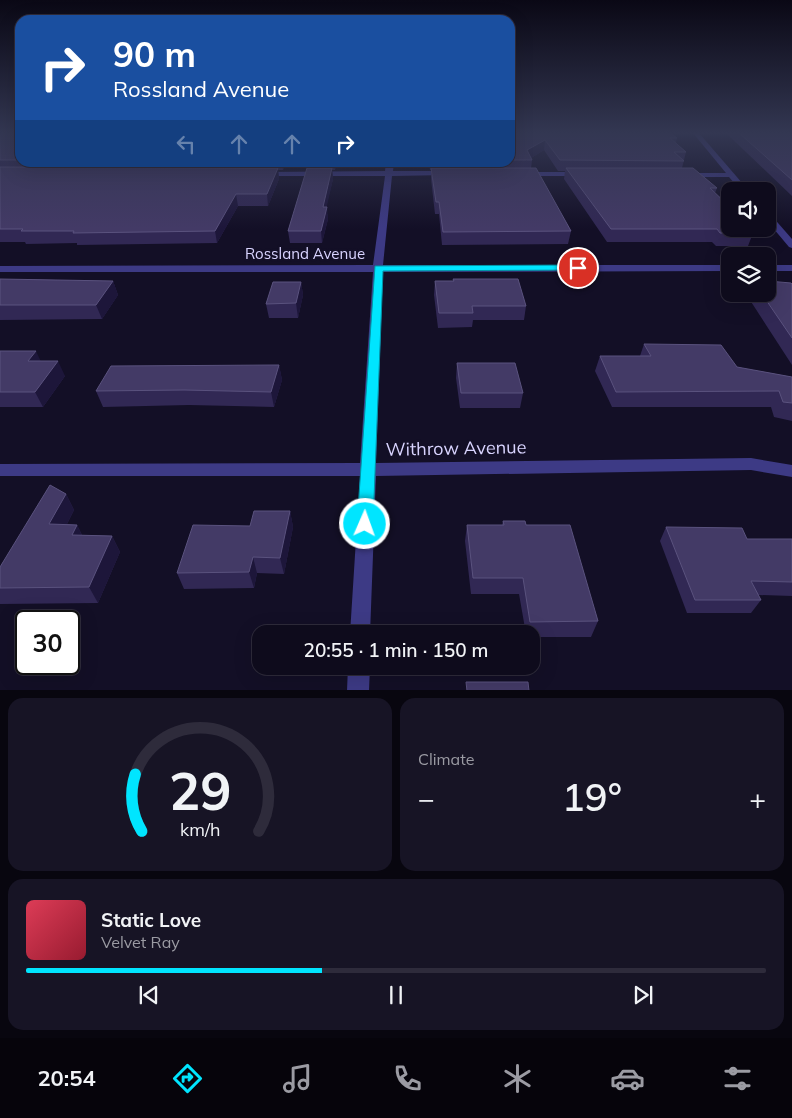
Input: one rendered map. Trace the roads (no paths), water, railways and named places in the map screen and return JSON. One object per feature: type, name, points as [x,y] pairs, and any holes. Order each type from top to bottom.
[{"type":"street","points":[[723,165],[737,182]]},
{"type":"street","points":[[360,625],[378,268],[389,168]]},
{"type":"street","points":[[252,174],[389,168],[458,174]]},
{"type":"street","points":[[518,174],[587,174]]},
{"type":"street","points":[[677,175],[731,175]]},
{"type":"street","points":[[776,226],[792,245]]},
{"type":"street","name":"Rossland Avenue","points":[[0,269],[721,268]]},
{"type":"street","points":[[776,268],[792,268]]},
{"type":"street","name":"Withrow Avenue","points":[[0,470],[367,470],[751,464],[792,471]]},
{"type":"street","points":[[358,690],[359,675]]}]
